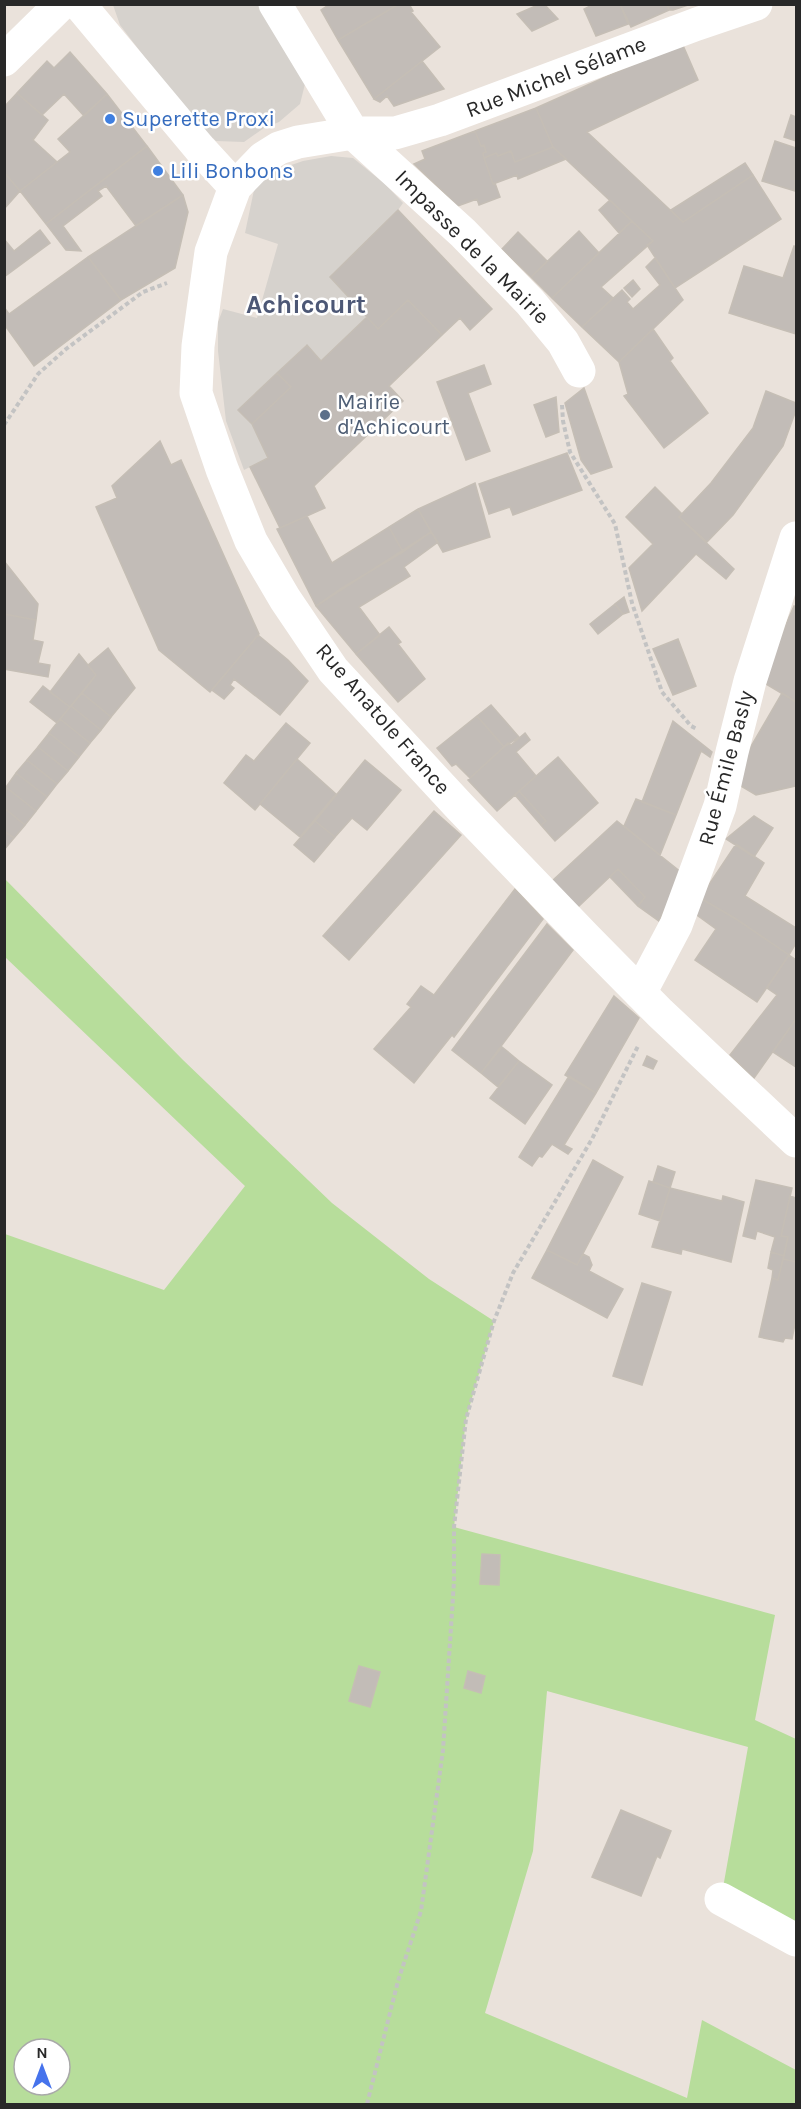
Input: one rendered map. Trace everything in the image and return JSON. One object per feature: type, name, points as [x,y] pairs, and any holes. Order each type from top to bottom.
[{"type":"street","points":[[4,60],[61,4]]},
{"type":"street","points":[[79,4],[201,150],[235,187]]},
{"type":"street","name":"Impasse de la Mairie","points":[[275,4],[354,133],[463,233],[530,302],[563,342],[579,371]]},
{"type":"street","name":"Rue Michel Sélame","points":[[235,187],[264,158],[279,148],[298,141],[354,133],[395,133],[440,120],[756,4]]},
{"type":"street","name":"Rue Anatole France","points":[[235,187],[211,252],[198,346],[196,393],[222,469],[251,541],[285,599],[333,670],[460,807],[650,1003],[796,1141]]},
{"type":"street","name":"Rue Émile Basly","points":[[650,1003],[720,806],[750,681],[796,537]]},
{"type":"street","points":[[721,1899],[796,1940]]},
{"type":"path","points":[[4,425],[38,374],[66,349],[143,292],[166,282],[204,302]]},
{"type":"path","points":[[579,371],[562,395],[563,421],[570,452],[615,524],[632,603],[662,692],[692,726],[732,752]]},
{"type":"path","points":[[368,2104],[398,1981],[421,1911],[443,1749],[454,1581],[454,1527],[466,1419],[494,1321],[513,1273],[592,1139],[639,1042],[650,1003]]},
{"type":"green space","points":[[4,878],[183,1060],[332,1203],[429,1279],[494,1321],[466,1419],[454,1527],[775,1615],[755,1720],[796,1739],[796,1940],[721,1899],[748,1747],[547,1691],[533,1851],[485,2013],[687,2098],[702,2020],[796,2070],[796,2104],[5,2104],[5,1234],[164,1290],[245,1186],[5,957]]},
{"type":"shaded area","points":[[113,5],[259,5],[305,84],[300,104],[279,122],[264,128],[244,142],[216,141],[191,118],[120,25]]},
{"type":"shaded area","points":[[331,156],[353,158],[385,184],[403,203],[330,277],[367,317],[321,361],[306,345],[238,410],[252,424],[268,458],[244,470],[226,421],[218,351],[218,322],[223,309],[257,318],[278,244],[245,233],[254,190],[268,173],[303,161]]},
{"type":"building","points":[[330,4],[399,4],[338,40],[321,10]]},
{"type":"building","points":[[399,4],[409,4],[413,11],[411,12],[440,47],[374,99],[338,40]]},
{"type":"building","points":[[544,4],[558,19],[532,31],[517,14]]},
{"type":"building","points":[[594,4],[620,4],[628,24],[596,36],[584,9]]},
{"type":"building","points":[[620,4],[667,4],[669,10],[631,27]]},
{"type":"building","points":[[667,4],[691,4],[669,10]]},
{"type":"building","points":[[682,43],[698,80],[587,132],[683,222],[753,175],[781,219],[675,288],[647,245],[653,241],[553,147],[536,108]]},
{"type":"building","points":[[70,52],[107,94],[84,116],[64,94],[42,115],[17,93],[47,61],[54,68]]},
{"type":"building","points":[[422,61],[444,89],[394,106],[387,96],[380,102],[374,99]]},
{"type":"building","points":[[17,93],[48,120],[33,140],[57,162],[20,191],[4,172],[4,107]]},
{"type":"building","points":[[107,94],[147,146],[46,224],[20,191],[70,152],[58,139]]},
{"type":"building","points":[[536,108],[553,147],[515,162],[511,151],[498,156],[496,153],[484,158],[483,153],[486,152],[484,145],[481,146],[475,131]]},
{"type":"building","points":[[791,115],[796,117],[796,141],[784,137]]},
{"type":"building","points":[[475,131],[481,146],[484,145],[486,152],[483,153],[484,158],[500,197],[479,205],[477,199],[458,206],[414,164],[425,159],[422,151]]},
{"type":"building","points":[[775,141],[796,148],[795,191],[762,181]]},
{"type":"building","points":[[147,146],[183,195],[136,226],[106,186],[98,191],[102,196],[63,226],[81,251],[66,250],[46,224]]},
{"type":"building","points":[[553,147],[566,159],[518,179],[517,175],[493,184],[484,158],[496,153],[498,156],[511,151],[515,162]]},
{"type":"building","points":[[745,163],[753,175],[683,222],[671,210]]},
{"type":"building","points":[[4,172],[20,191],[4,209]]},
{"type":"building","points":[[183,195],[188,212],[175,268],[121,300],[88,257]]},
{"type":"building","points":[[610,200],[632,221],[619,233],[599,210]]},
{"type":"building","points":[[398,210],[492,309],[470,330],[460,318],[442,335],[408,300],[378,329],[330,277]]},
{"type":"building","points":[[632,221],[653,241],[601,287],[613,298],[582,327],[552,298]]},
{"type":"building","points":[[40,230],[50,243],[4,277],[4,239],[14,251]]},
{"type":"building","points":[[579,231],[599,253],[552,298],[531,277]]},
{"type":"building","points":[[518,232],[547,261],[531,277],[502,249]]},
{"type":"building","points":[[794,246],[796,247],[796,334],[729,313],[744,266],[783,278]]},
{"type":"building","points":[[88,257],[121,300],[34,366],[4,324],[4,307],[9,314]]},
{"type":"building","points":[[655,258],[683,300],[619,362],[582,327],[622,290],[630,299],[627,302],[633,309],[660,285],[646,267]]},
{"type":"building","points":[[633,280],[640,289],[632,297],[624,288]]},
{"type":"building","name":"Mairie d'Achicourt","points":[[408,300],[442,335],[389,386],[403,401],[314,486],[325,508],[280,528],[250,467],[268,458],[252,424],[291,387],[277,373],[307,345],[321,361],[367,317],[378,329]]},
{"type":"building","points":[[653,329],[673,358],[670,361],[708,413],[664,448],[624,396],[628,394],[619,362]]},
{"type":"building","points":[[484,365],[491,384],[468,393],[490,451],[466,460],[437,382]]},
{"type":"building","points":[[277,373],[291,387],[252,424],[238,410]]},
{"type":"building","points":[[584,388],[612,467],[591,474],[581,460],[565,403]]},
{"type":"building","points":[[766,391],[796,403],[796,410],[783,446],[733,515],[707,542],[679,517],[711,483],[753,428]]},
{"type":"building","points":[[556,397],[559,432],[546,437],[534,405]]},
{"type":"building","points":[[160,441],[171,465],[181,460],[259,634],[210,692],[159,650],[96,507],[117,498],[112,486]]},
{"type":"building","points":[[567,453],[582,490],[513,515],[510,507],[489,514],[479,484]]},
{"type":"building","points":[[475,483],[490,537],[443,552],[418,509]]},
{"type":"building","points":[[655,487],[682,514],[679,517],[734,569],[726,579],[696,554],[642,611],[629,568],[653,544],[626,517]]},
{"type":"building","points":[[418,509],[431,532],[403,552],[389,527]]},
{"type":"building","points":[[307,516],[332,563],[389,527],[403,552],[316,606],[277,529]]},
{"type":"building","points":[[431,532],[438,542],[404,567],[410,576],[359,607],[380,635],[356,654],[316,606]]},
{"type":"building","points":[[4,561],[38,604],[36,620],[4,614]]},
{"type":"building","points":[[624,597],[629,612],[623,614],[615,604]]},
{"type":"building","points":[[615,604],[623,614],[598,634],[590,624]]},
{"type":"building","points":[[794,606],[796,607],[796,702],[761,681]]},
{"type":"building","points":[[4,614],[36,620],[33,640],[43,642],[38,663],[50,665],[48,677],[4,669]]},
{"type":"building","points":[[389,627],[401,642],[398,644],[425,679],[398,702],[356,654]]},
{"type":"building","points":[[258,635],[288,660],[308,681],[280,715],[234,679],[230,685],[234,688],[224,699],[212,690]]},
{"type":"building","points":[[678,639],[696,686],[673,695],[653,649]]},
{"type":"building","points":[[108,648],[135,688],[111,717],[82,693],[96,675],[88,665]]},
{"type":"building","points":[[79,654],[96,675],[70,707],[50,692]]},
{"type":"building","points":[[43,686],[70,707],[57,723],[30,702]]},
{"type":"building","points":[[82,693],[111,717],[101,730],[71,706]]},
{"type":"building","points":[[782,693],[796,702],[796,786],[756,795],[739,785],[746,755]]},
{"type":"building","points":[[491,705],[519,737],[504,747],[477,716]]},
{"type":"building","points":[[71,706],[101,730],[90,743],[60,719]]},
{"type":"building","points":[[477,716],[504,747],[470,778],[456,764],[452,766],[437,748]]},
{"type":"building","points":[[60,719],[90,743],[79,757],[49,733]]},
{"type":"building","points":[[673,721],[712,752],[710,757],[701,751],[676,815],[642,802]]},
{"type":"building","points":[[286,723],[310,743],[255,810],[224,783],[246,755],[254,761]]},
{"type":"building","points":[[49,733],[79,757],[68,771],[38,747]]},
{"type":"building","points":[[525,733],[530,740],[516,752],[536,776],[497,811],[468,780],[508,743],[511,745]]},
{"type":"building","points":[[38,747],[68,771],[57,784],[27,760]]},
{"type":"building","points":[[558,757],[598,803],[555,841],[541,825],[546,821],[519,791]]},
{"type":"building","points":[[297,759],[336,794],[300,837],[260,804]]},
{"type":"building","points":[[27,760],[57,784],[47,797],[16,773]]},
{"type":"building","points":[[365,760],[401,790],[367,830],[352,818],[335,837],[315,821]]},
{"type":"building","points":[[16,773],[47,797],[36,811],[6,787]]},
{"type":"building","points":[[6,787],[36,811],[25,825],[4,808]]},
{"type":"building","points":[[519,791],[546,821],[541,825],[515,795]]},
{"type":"building","points":[[636,799],[676,815],[660,855],[624,826]]},
{"type":"building","points":[[4,808],[25,825],[14,838],[4,831]]},
{"type":"building","points":[[434,811],[461,835],[349,960],[323,936]]},
{"type":"building","points":[[754,816],[773,828],[754,857],[726,839]]},
{"type":"building","points":[[315,821],[335,837],[314,862],[294,845]]},
{"type":"building","points":[[617,821],[682,873],[659,921],[638,906],[645,897],[618,869],[577,908],[552,881]]},
{"type":"building","points":[[4,831],[14,838],[4,850]]},
{"type":"building","points":[[736,844],[764,863],[745,896],[796,928],[796,943],[789,955],[700,898]]},
{"type":"building","points":[[618,869],[645,897],[638,906],[610,877]]},
{"type":"building","points":[[515,889],[543,919],[454,1037],[452,1035],[414,1083],[374,1049],[411,1007],[407,1004],[421,986],[434,995]]},
{"type":"building","points":[[700,898],[789,955],[757,1002],[695,960],[716,929],[694,913]]},
{"type":"building","points":[[547,924],[573,950],[481,1073],[452,1050]]},
{"type":"building","points":[[789,955],[796,960],[796,1019],[754,1078],[730,1055],[777,995],[767,988]]},
{"type":"building","points":[[614,996],[639,1018],[596,1093],[565,1075]]},
{"type":"building","points":[[796,1019],[796,1067],[773,1052]]},
{"type":"building","points":[[502,1047],[519,1061],[498,1087],[481,1073]]},
{"type":"building","points":[[647,1056],[657,1061],[653,1069],[643,1065]]},
{"type":"building","points":[[519,1061],[552,1085],[525,1124],[490,1098]]},
{"type":"building","points":[[569,1076],[596,1093],[564,1145],[572,1149],[568,1154],[552,1144],[532,1166],[519,1157]]},
{"type":"building","points":[[593,1160],[623,1177],[577,1265],[547,1250]]},
{"type":"building","points":[[658,1166],[675,1172],[670,1188],[653,1182]]},
{"type":"building","points":[[756,1180],[792,1188],[781,1236],[788,1237],[784,1256],[771,1252],[775,1237],[757,1231],[755,1239],[743,1236]]},
{"type":"building","points":[[649,1181],[670,1188],[660,1221],[639,1214]]},
{"type":"building","points":[[670,1188],[722,1201],[723,1196],[744,1202],[731,1262],[682,1249],[681,1254],[652,1247]]},
{"type":"building","points":[[790,1196],[796,1198],[796,1262],[783,1259],[788,1237],[781,1236]]},
{"type":"building","points":[[547,1250],[577,1265],[583,1254],[589,1257],[592,1265],[589,1271],[623,1289],[607,1318],[532,1278]]},
{"type":"building","points":[[771,1252],[784,1256],[778,1280],[772,1278],[773,1270],[768,1268]]},
{"type":"building","points":[[783,1259],[796,1262],[796,1319],[792,1339],[785,1338],[783,1342],[759,1337],[772,1278],[778,1280]]},
{"type":"building","points":[[642,1283],[671,1292],[642,1385],[613,1376]]},
{"type":"building","points":[[482,1554],[500,1555],[499,1585],[480,1584]]},
{"type":"building","points":[[359,1666],[380,1672],[370,1707],[349,1701]]},
{"type":"building","points":[[468,1671],[485,1676],[481,1693],[464,1688]]},
{"type":"building","points":[[621,1810],[671,1831],[660,1858],[657,1856],[641,1896],[592,1877]]},
{"type":"place","name":"Superette Proxi","points":[[110,119]]},
{"type":"place","name":"Lili Bonbons","points":[[158,171]]},
{"type":"place","name":"Mairie d'Achicourt","points":[[325,415]]},
{"type":"district","name":"Achicourt","points":[[306,304]]}]
